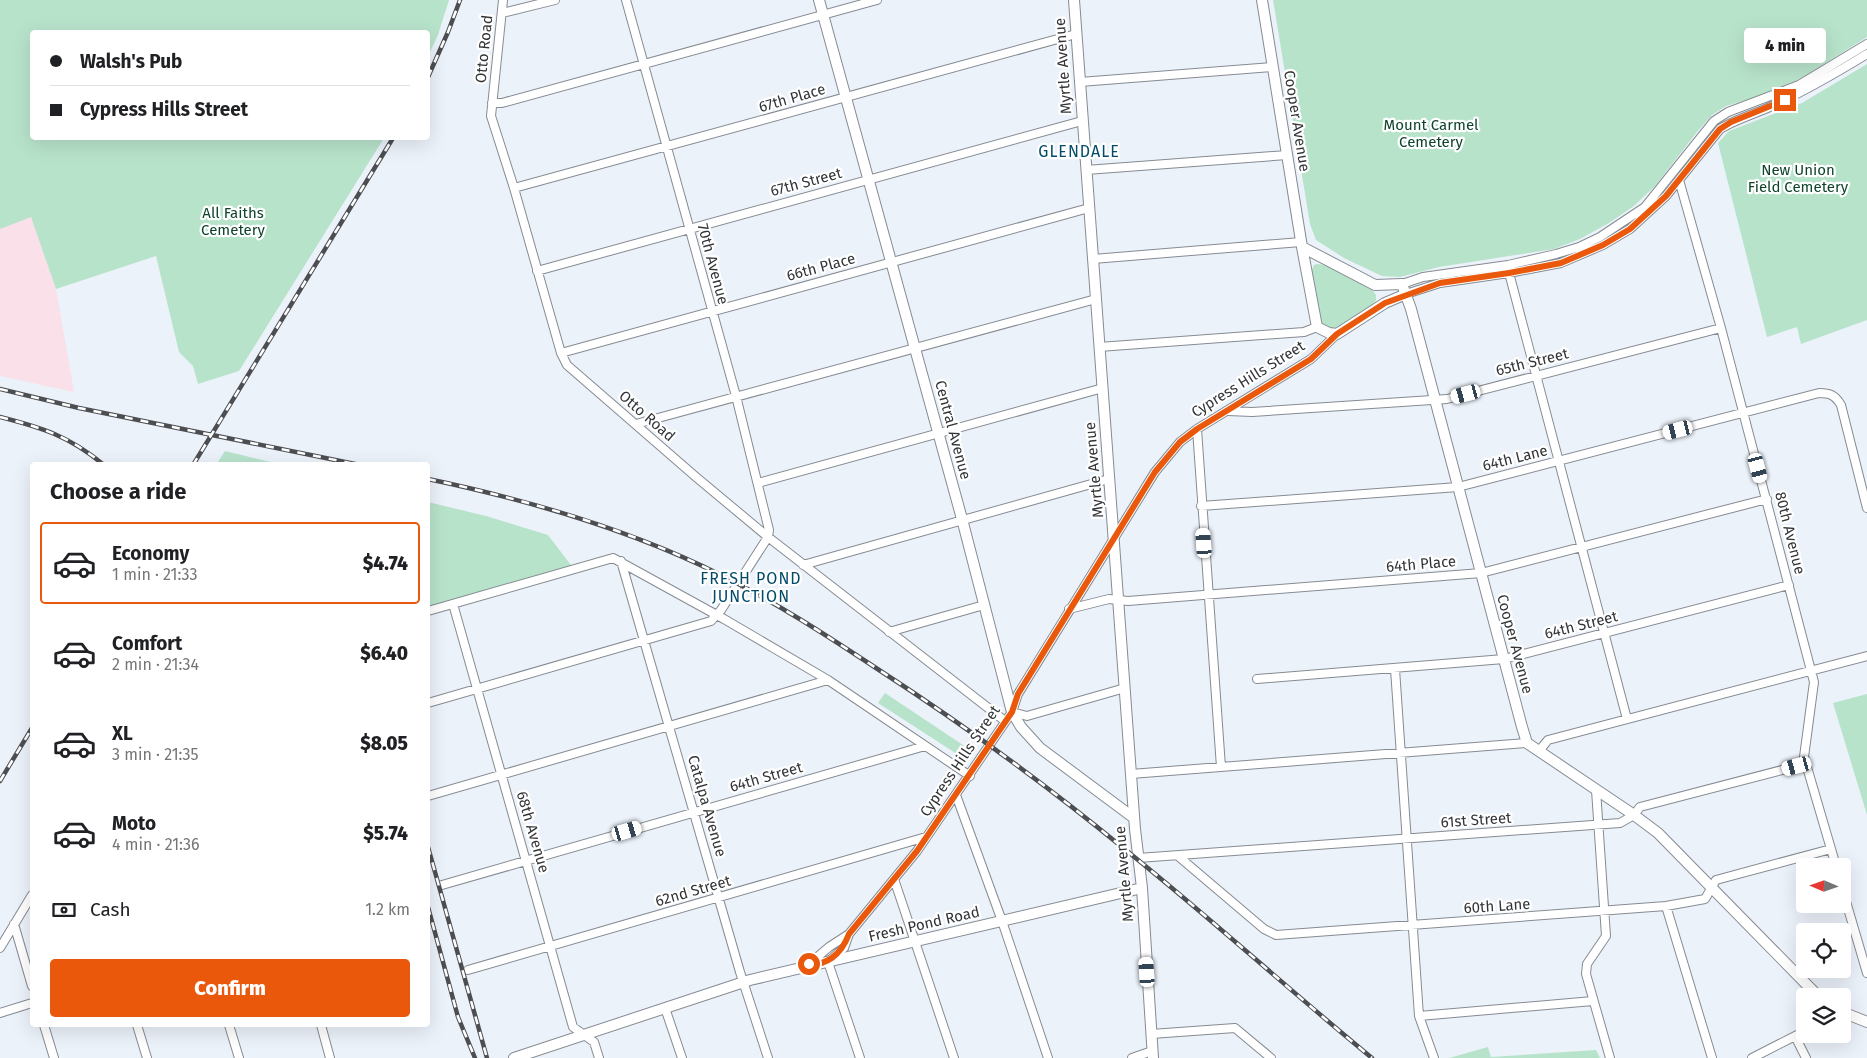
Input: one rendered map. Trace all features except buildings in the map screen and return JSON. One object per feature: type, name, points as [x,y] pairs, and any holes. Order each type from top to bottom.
[{"type":"main road","name":"Central Avenue","points":[[819,0],[962,519],[1012,712],[1021,727],[1040,748],[1134,818]]},
{"type":"main road","name":"Myrtle Avenue","points":[[1074,0],[1134,818],[1142,888],[1153,1055]]},
{"type":"main road","name":"Cooper Avenue","points":[[1262,0],[1301,245],[1317,327]]},
{"type":"main road","points":[[1301,245],[1375,285],[1404,289]]},
{"type":"main road","points":[[1375,285],[1380,294],[1378,307]]},
{"type":"main road","name":"Cooper Avenue","points":[[1404,289],[1436,400],[1522,727],[1528,743]]},
{"type":"main road","name":"Cypress Hills Street","points":[[1337,334],[1404,289]]},
{"type":"main road","points":[[1317,327],[1329,333],[1337,334]]},
{"type":"main road","points":[[1528,743],[1658,833],[1810,988]]},
{"type":"main road","name":"Fresh Pond Road","points":[[515,1058],[743,982],[1142,888]]},
{"type":"main road","points":[[1851,1016],[1867,1022]]},
{"type":"street","name":"Otto Road","points":[[503,0],[491,116],[514,188],[561,353],[567,365],[768,537],[1005,721]]},
{"type":"street","points":[[502,13],[555,0]]},
{"type":"street","name":"70th Avenue","points":[[626,0],[736,396],[769,530],[768,537]]},
{"type":"street","points":[[492,103],[502,103],[877,0]]},
{"type":"street","name":"67th Place","points":[[514,188],[1076,34]]},
{"type":"street","name":"Cypress Hills Street","points":[[1404,289],[1423,277],[1508,265],[1579,247],[1600,237],[1644,207],[1714,121],[1728,112],[1799,85],[1867,44]]},
{"type":"street","name":"Cypress Hills Street","points":[[1404,289],[1561,263],[1603,245],[1630,229],[1652,210],[1666,196],[1720,129],[1731,122],[1771,106],[1826,79],[1867,54]]},
{"type":"street","points":[[1080,82],[1273,67]]},
{"type":"street","name":"67th Street","points":[[538,271],[1082,121]]},
{"type":"street","points":[[1086,170],[1287,155]]},
{"type":"street","name":"80th Avenue","points":[[1679,180],[1744,413],[1814,682],[1804,757],[1834,858]]},
{"type":"street","name":"66th Place","points":[[561,353],[1089,208]]},
{"type":"street","points":[[1093,259],[1301,245]]},
{"type":"street","points":[[1508,265],[1627,719]]},
{"type":"street","points":[[636,424],[1096,299]]},
{"type":"street","points":[[1099,347],[1304,332],[1317,327]]},
{"type":"street","name":"65th Street","points":[[1228,411],[1252,412],[1447,399],[1721,328]]},
{"type":"street","name":"Cypress Hills Street","points":[[804,968],[829,947],[849,934],[894,879],[970,776],[1012,712],[1018,694],[1114,537],[1155,472],[1180,442],[1197,429],[1311,359],[1337,334]]},
{"type":"street","points":[[758,483],[1103,388]]},
{"type":"street","name":"64th Lane","points":[[1201,506],[1458,487],[1819,393],[1828,393],[1836,396],[1841,405],[1867,508]]},
{"type":"street","points":[[1197,429],[1221,767]]},
{"type":"street","points":[[803,565],[1109,479]]},
{"type":"street","name":"64th Place","points":[[1069,609],[1109,599],[1208,595],[1481,573],[1767,499]]},
{"type":"street","points":[[430,702],[711,621],[768,537]]},
{"type":"street","points":[[430,610],[613,558],[717,614],[828,680],[970,776]]},
{"type":"street","name":"Catalpa Avenue","points":[[621,561],[743,982],[768,1058]]},
{"type":"street","name":"64th Street","points":[[1257,679],[1504,659],[1789,585]]},
{"type":"street","name":"68th Avenue","points":[[453,604],[573,1027],[594,1042],[599,1058]]},
{"type":"street","points":[[889,632],[984,605]]},
{"type":"street","points":[[1539,751],[1548,740],[1867,656]]},
{"type":"street","points":[[1395,669],[1419,1016],[1434,1058]]},
{"type":"street","points":[[430,795],[828,680]]},
{"type":"street","points":[[1012,712],[1026,716],[1125,688]]},
{"type":"street","points":[[1131,774],[1528,743]]},
{"type":"street","name":"64th Street","points":[[442,885],[925,746]]},
{"type":"street","name":"61st Street","points":[[1138,858],[1620,823],[1634,815],[1640,807],[1805,764]]},
{"type":"street","points":[[1596,790],[1606,936],[1587,964],[1586,974],[1610,1058]]},
{"type":"street","points":[[956,795],[1002,921],[1048,1058]]},
{"type":"street","name":"62nd Street","points":[[468,970],[926,837]]},
{"type":"street","name":"60th Lane","points":[[1178,856],[1264,929],[1276,935],[1666,906],[1705,899],[1716,880],[1831,849]]},
{"type":"street","points":[[894,879],[954,1058]]},
{"type":"street","points":[[0,948],[30,898]]},
{"type":"street","points":[[1666,906],[1712,1058]]},
{"type":"street","points":[[1849,913],[1867,973]]},
{"type":"street","points":[[14,924],[30,979]]},
{"type":"street","name":"Cypress Hills Street","points":[[828,962],[844,948],[849,934]]},
{"type":"street","points":[[828,962],[860,1058]]},
{"type":"street","points":[[1419,1016],[1593,1002]]},
{"type":"street","points":[[0,1013],[30,1004]]},
{"type":"street","points":[[665,1008],[682,1058]]},
{"type":"street","points":[[45,1027],[54,1058]]},
{"type":"street","points":[[138,1027],[146,1058]]},
{"type":"street","points":[[230,1027],[239,1058]]},
{"type":"street","points":[[322,1027],[330,1058]]},
{"type":"street","points":[[1151,1034],[1235,1028],[1271,1058]]},
{"type":"street","points":[[1752,1058],[1795,1036],[1806,1058]]},
{"type":"street","points":[[1132,1058],[1153,1055]]},
{"type":"shaded area","points":[[31,216],[56,289],[74,392],[0,376],[0,229]]},
{"type":"green space","name":"All Faiths Cemetery","points":[[0,0],[449,0],[438,35],[430,52],[430,30],[30,30],[30,140],[383,140],[239,371],[198,384],[193,366],[179,352],[156,256],[56,289],[31,217],[0,229]]},
{"type":"green space","name":"Mount Carmel Cemetery","points":[[1273,0],[1867,0],[1867,37],[1805,76],[1763,95],[1726,106],[1712,115],[1655,186],[1634,206],[1580,239],[1554,249],[1439,267],[1400,277],[1382,276],[1344,258],[1316,240],[1310,224]]},
{"type":"green space","name":"New Union Field Cemetery","points":[[1867,64],[1867,320],[1801,344],[1797,327],[1767,337],[1718,143],[1729,131],[1802,103]]},
{"type":"green space","points":[[1314,265],[1325,265],[1371,288],[1376,295],[1373,305],[1333,330],[1321,325],[1309,276]]},
{"type":"green space","points":[[225,451],[270,462],[218,462]]},
{"type":"green space","points":[[430,502],[486,516],[548,535],[574,569],[430,611]]},
{"type":"green space","points":[[885,693],[972,751],[963,765],[957,761],[960,756],[878,703]]},
{"type":"green space","points":[[1867,694],[1867,815],[1833,703]]},
{"type":"green space","points":[[1488,1047],[1491,1057],[1596,1050],[1600,1058],[1449,1058]]},
{"type":"railway","points":[[430,72],[460,0]]},
{"type":"railway","points":[[195,462],[392,140]]},
{"type":"railway","points":[[0,389],[79,408],[345,462]]},
{"type":"railway","points":[[0,417],[55,434],[79,447],[100,462]]},
{"type":"railway","points":[[430,479],[540,506],[614,530],[721,575],[800,619],[939,710],[1063,800],[1185,899],[1372,1058]]},
{"type":"railway","points":[[0,781],[30,731]]},
{"type":"railway","points":[[430,854],[487,1058]]},
{"type":"railway","points":[[430,914],[458,1017],[475,1058]]},
{"type":"district","name":"GLENDALE","points":[[1079,151]]},
{"type":"district","name":"FRESH POND JUNCTION","points":[[751,587]]},
{"type":"route","points":[[809,964],[804,968],[828,962],[844,948],[849,934],[917,851],[1012,712],[1018,694],[1155,472],[1180,442],[1197,429],[1311,359],[1337,334],[1385,303],[1440,283],[1561,263],[1603,245],[1630,229],[1652,210],[1666,196],[1720,129],[1731,122],[1785,100]]}]
